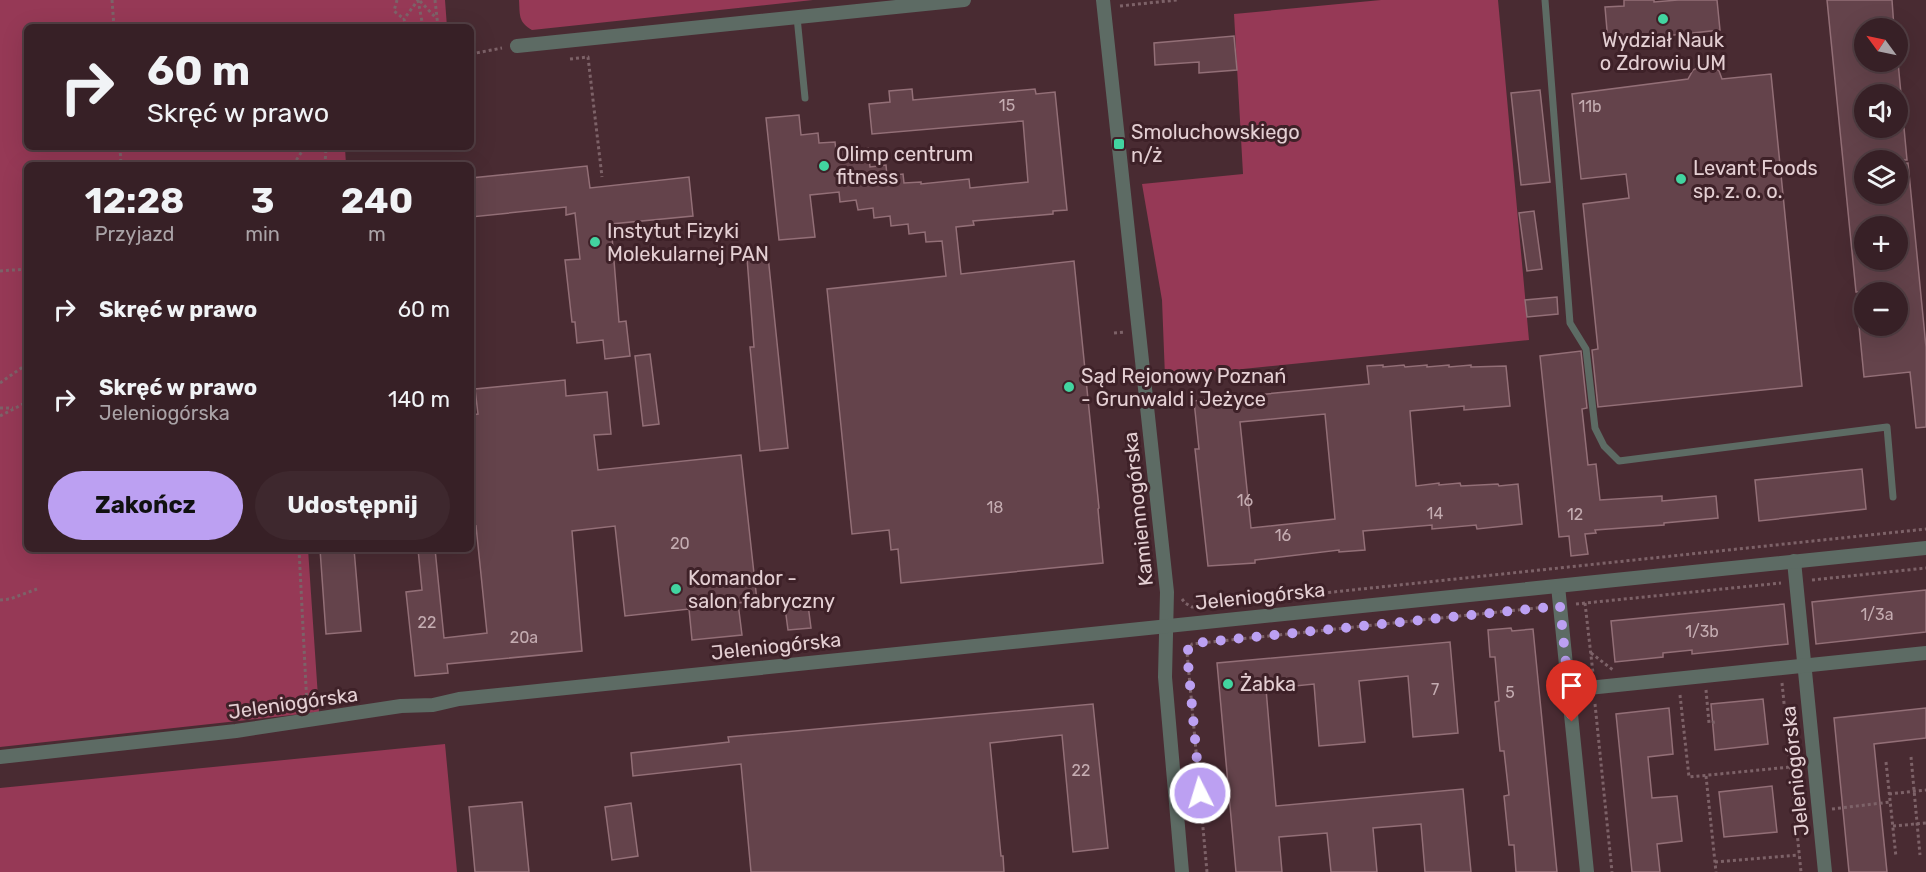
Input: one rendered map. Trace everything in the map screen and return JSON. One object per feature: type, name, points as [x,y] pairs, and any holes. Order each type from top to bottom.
[{"type":"street","points":[[517,46],[964,0]]},
{"type":"street","name":"Kamiennogórska","points":[[1104,0],[1167,592],[1165,677],[1182,872]]},
{"type":"street","name":"Jeleniogórska","points":[[0,757],[187,738],[402,706],[433,705],[459,699],[1926,548]]},
{"type":"street","name":"Jeleniogórska","points":[[1794,561],[1789,585],[1804,666],[1825,872]]},
{"type":"street","points":[[1558,585],[1587,872]]},
{"type":"street","points":[[1568,684],[1596,679],[1704,676],[1926,653]]},
{"type":"lane","points":[[1545,0],[1570,323],[1586,349],[1595,428],[1604,446],[1619,461],[1887,427],[1893,497]]},
{"type":"lane","points":[[797,16],[805,98]]},
{"type":"path","points":[[112,0],[114,24]]},
{"type":"path","points":[[397,0],[394,11],[404,19],[405,24]]},
{"type":"path","points":[[404,19],[418,0]]},
{"type":"path","points":[[418,0],[437,18]]},
{"type":"path","points":[[418,0],[422,24]]},
{"type":"path","points":[[435,0],[438,24]]},
{"type":"path","points":[[1118,9],[1120,6],[1177,0]]},
{"type":"path","points":[[474,53],[517,46]]},
{"type":"path","points":[[570,59],[588,57],[602,177]]},
{"type":"path","points":[[0,271],[24,269]]},
{"type":"path","points":[[0,383],[24,366]]},
{"type":"path","points":[[0,416],[24,404]]},
{"type":"path","points":[[0,408],[15,408]]},
{"type":"path","points":[[1179,592],[1185,603],[1192,607],[1926,529]]},
{"type":"path","points":[[299,552],[308,721]]},
{"type":"path","points":[[1207,872],[1187,652],[1192,644],[1585,603],[1789,585],[1926,568]]},
{"type":"path","points":[[0,600],[10,599],[37,589]]},
{"type":"path","points":[[1585,603],[1596,679],[1612,872]]},
{"type":"path","points":[[1591,653],[1617,673],[1609,674]]},
{"type":"path","points":[[1780,668],[1800,872]]},
{"type":"path","points":[[1704,676],[1709,723],[1715,722]]},
{"type":"path","points":[[1679,678],[1689,777],[1790,767]]},
{"type":"path","points":[[1568,684],[1596,679]]},
{"type":"path","points":[[1911,757],[1920,855]]},
{"type":"path","points":[[1886,762],[1896,856]]},
{"type":"path","points":[[1706,776],[1716,872]]},
{"type":"path","points":[[1889,794],[1926,790]]},
{"type":"path","points":[[1819,810],[1890,802]]},
{"type":"path","points":[[1893,826],[1926,823]]},
{"type":"path","points":[[1715,862],[1799,855]]},
{"type":"shaded area","points":[[0,0],[445,0],[447,24],[24,24],[24,150],[345,150],[346,162],[24,162],[24,552],[308,552],[319,712],[0,747]]},
{"type":"shaded area","points":[[519,0],[813,0],[532,30],[522,21]]},
{"type":"shaded area","points":[[1381,0],[1498,0],[1529,340],[1165,377],[1162,300],[1142,184],[1243,174],[1234,14]]},
{"type":"shaded area","points":[[445,744],[457,872],[0,872],[0,788]]},
{"type":"building","name":"Wydział Nauk o Zdrowiu UM","points":[[1624,0],[1654,0],[1654,2],[1717,0],[1720,30],[1608,42],[1605,7],[1624,6]]},
{"type":"building","points":[[1827,0],[1892,0],[1893,18],[1854,18],[1854,72],[1899,72],[1900,84],[1854,84],[1854,138],[1905,138],[1906,150],[1854,150],[1854,204],[1908,204],[1908,163],[1926,347],[1926,427],[1916,428],[1910,372],[1864,377],[1860,336],[1908,336],[1908,282],[1855,282]]},
{"type":"building","points":[[1234,36],[1237,70],[1199,73],[1199,62],[1155,65],[1154,43]]},
{"type":"building","name":"Levant Foods sp. z. o. o.","points":[[1703,65],[1713,66],[1719,71],[1722,79],[1771,74],[1802,386],[1598,407],[1592,350],[1598,349],[1583,204],[1629,198],[1626,174],[1581,179],[1572,94],[1688,79],[1693,70]]},
{"type":"building","points":[[912,89],[913,100],[1035,89],[1036,94],[1055,92],[1067,210],[1053,211],[1053,214],[973,221],[974,225],[956,227],[961,274],[1074,261],[1103,563],[901,583],[898,549],[891,550],[889,530],[852,534],[827,289],[946,276],[942,241],[926,242],[925,232],[909,234],[908,224],[891,226],[890,216],[874,218],[873,208],[858,210],[856,200],[840,202],[839,192],[810,195],[815,237],[779,240],[766,118],[799,115],[801,135],[818,133],[819,143],[835,142],[836,151],[868,148],[870,167],[886,165],[887,176],[903,174],[904,183],[921,182],[921,184],[969,179],[970,188],[1028,182],[1023,121],[872,134],[869,104],[890,102],[889,91]]},
{"type":"building","points":[[1540,90],[1550,182],[1521,185],[1511,93]]},
{"type":"building","name":"Instytut Fizyki Molekularnej PAN","points":[[587,166],[590,188],[689,177],[693,216],[611,224],[619,322],[626,321],[630,356],[605,359],[603,340],[577,343],[575,322],[572,322],[565,260],[580,259],[575,213],[566,215],[566,207],[474,217],[474,178]]},
{"type":"building","points":[[1534,211],[1542,269],[1527,271],[1519,213]]},
{"type":"building","points":[[768,256],[788,448],[760,451],[750,347],[754,347],[747,258]]},
{"type":"building","points":[[1557,297],[1558,314],[1527,317],[1525,300]]},
{"type":"building","points":[[1581,351],[1587,408],[1582,409],[1588,465],[1596,464],[1600,500],[1662,496],[1662,501],[1716,496],[1718,518],[1595,530],[1596,533],[1585,534],[1588,554],[1571,556],[1569,536],[1559,537],[1540,356]]},
{"type":"building","points":[[650,354],[659,424],[643,426],[635,356]]},
{"type":"building","points":[[1367,366],[1506,366],[1510,406],[1464,410],[1464,406],[1410,411],[1416,486],[1439,483],[1439,485],[1460,483],[1461,486],[1518,484],[1522,524],[1477,529],[1476,525],[1432,529],[1432,525],[1363,531],[1365,550],[1339,552],[1339,550],[1255,560],[1255,563],[1208,566],[1195,449],[1199,449],[1194,401],[1369,384]],"holes":[[[1325,414],[1335,519],[1251,528],[1240,422]]]},
{"type":"building","points":[[565,380],[566,396],[607,392],[611,434],[594,435],[598,470],[741,455],[757,601],[738,603],[742,635],[692,640],[689,609],[625,616],[615,526],[572,531],[582,651],[447,664],[448,673],[415,676],[406,592],[422,590],[418,552],[435,552],[444,638],[487,633],[476,526],[474,526],[474,415],[478,414],[475,389]]},
{"type":"building","points":[[1862,469],[1866,509],[1759,521],[1755,480]]},
{"type":"building","points":[[320,552],[354,552],[361,631],[326,634]]},
{"type":"building","points":[[1926,590],[1926,632],[1816,644],[1812,602]]},
{"type":"building","points":[[807,597],[811,628],[788,630],[784,600]]},
{"type":"building","points":[[1784,604],[1788,644],[1692,654],[1692,650],[1663,653],[1663,657],[1615,662],[1611,621]]},
{"type":"building","points":[[1511,628],[1512,631],[1533,629],[1557,872],[1516,872],[1514,845],[1509,845],[1504,796],[1509,795],[1504,751],[1500,751],[1495,702],[1499,701],[1495,657],[1490,657],[1488,630]]},
{"type":"building","points":[[1450,642],[1458,733],[1413,737],[1408,676],[1359,681],[1365,742],[1319,746],[1314,684],[1266,689],[1276,806],[1463,789],[1471,872],[1425,872],[1421,824],[1373,828],[1377,872],[1331,872],[1327,833],[1279,837],[1282,872],[1236,872],[1217,663]]},
{"type":"building","points":[[1763,699],[1768,744],[1715,750],[1711,704]]},
{"type":"building","points":[[1093,704],[1108,848],[1073,852],[1062,735],[990,743],[1004,872],[751,872],[741,764],[633,776],[631,753],[729,742],[728,737]]},
{"type":"building","points":[[1669,708],[1673,754],[1648,757],[1652,798],[1677,796],[1682,841],[1657,844],[1660,872],[1632,872],[1616,714]]},
{"type":"building","points":[[1926,708],[1926,738],[1874,744],[1887,872],[1849,872],[1834,718]]},
{"type":"building","points":[[1772,786],[1777,832],[1724,837],[1719,792]]},
{"type":"building","points":[[522,802],[529,872],[475,872],[469,807]]},
{"type":"building","points":[[631,803],[638,856],[612,860],[605,807]]},
{"type":"place","name":"Wydział Nauk o Zdrowiu UM","points":[[1663,19]]},
{"type":"place","name":"Smoluchowskiego n/ż","points":[[1119,144]]},
{"type":"place","name":"Olimp centrum fitness","points":[[824,166]]},
{"type":"place","name":"Levant Foods sp. z. o. o.","points":[[1681,179]]},
{"type":"place","name":"Instytut Fizyki Molekularnej PAN","points":[[595,242]]},
{"type":"place","name":"Sąd Rejonowy Poznań - Grunwald i Jeżyce","points":[[1069,387]]},
{"type":"place","name":"Komandor - salon fabryczny","points":[[676,589]]},
{"type":"place","name":"Żabka","points":[[1228,684]]},
{"type":"route","points":[[1200,793],[1187,652],[1195,643],[1560,606],[1572,722]]}]
